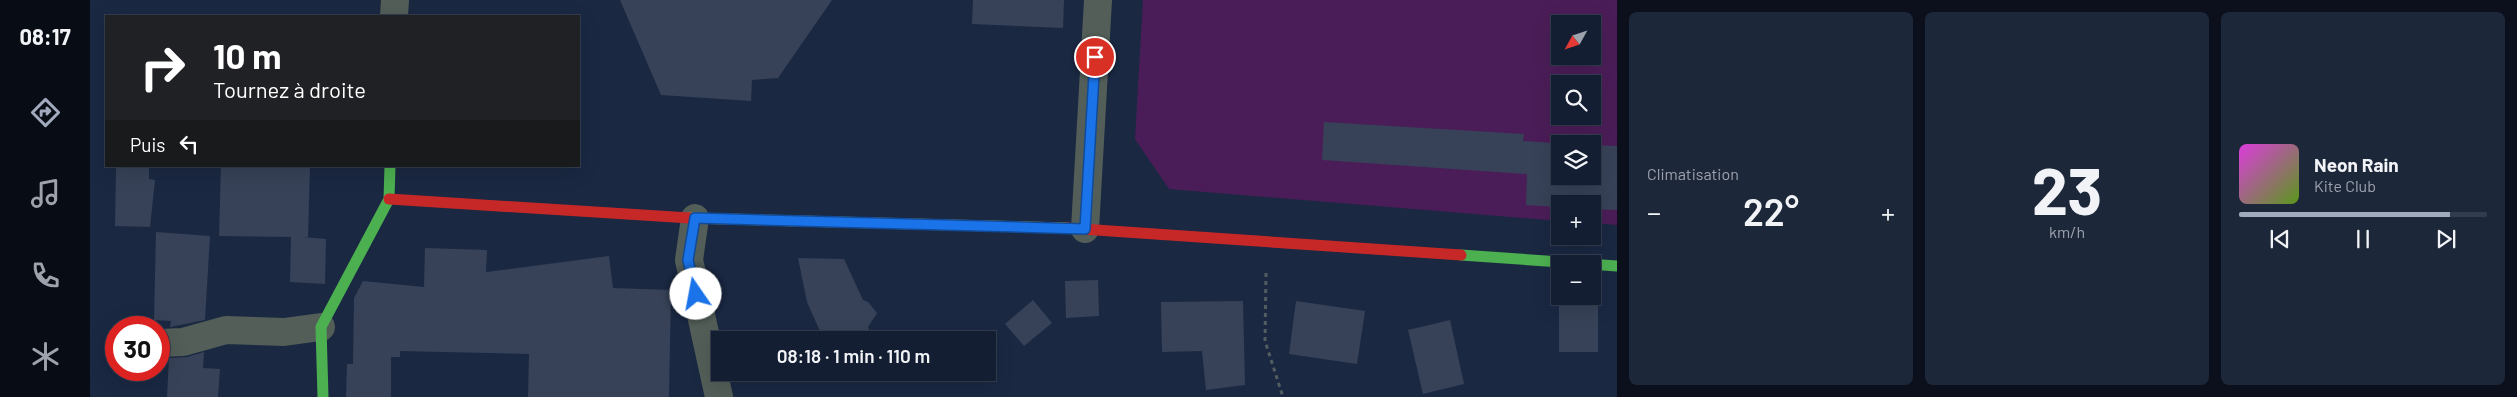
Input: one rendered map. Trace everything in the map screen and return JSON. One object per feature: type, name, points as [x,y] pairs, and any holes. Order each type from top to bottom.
[{"type":"street","points":[[394,15],[395,0]]},
{"type":"street","points":[[1085,229],[1098,0]]},
{"type":"street","points":[[323,397],[321,327],[368,235],[389,199],[390,167]]},
{"type":"street","points":[[389,199],[695,218],[1085,229],[1266,240],[1617,266]]},
{"type":"street","points":[[695,218],[688,260],[718,397]]},
{"type":"street","points":[[170,343],[183,342],[226,330],[284,332],[321,327]]},
{"type":"path","points":[[1266,240],[1265,341],[1283,397]]},
{"type":"shaded area","points":[[1143,0],[1617,0],[1617,225],[1601,224],[1601,195],[1551,195],[1551,220],[1169,189],[1135,139]]},
{"type":"building","points":[[620,0],[832,0],[778,78],[752,80],[751,101],[661,95]]},
{"type":"building","points":[[973,0],[1064,0],[1063,28],[972,24]]},
{"type":"building","points":[[1324,122],[1524,134],[1523,141],[1551,143],[1551,185],[1601,185],[1601,145],[1617,146],[1617,210],[1601,209],[1601,195],[1551,195],[1551,206],[1526,205],[1527,174],[1322,160]]},
{"type":"building","points":[[116,167],[149,167],[149,179],[155,180],[150,227],[115,226]]},
{"type":"building","points":[[221,167],[310,167],[308,237],[302,237],[326,239],[325,284],[290,282],[291,237],[219,236]]},
{"type":"building","points":[[156,232],[210,236],[205,320],[170,327],[170,316],[154,316]]},
{"type":"building","points":[[425,248],[487,250],[486,272],[609,256],[613,288],[671,290],[669,397],[528,397],[529,354],[400,351],[400,357],[391,357],[391,397],[346,397],[347,364],[353,364],[354,298],[363,281],[424,287]]},
{"type":"building","points":[[798,258],[844,259],[863,300],[868,302],[877,313],[868,327],[870,331],[820,331],[807,302]]},
{"type":"building","points":[[1098,280],[1099,316],[1066,318],[1065,281]]},
{"type":"building","points":[[1033,300],[1052,323],[1024,346],[1005,324]]},
{"type":"building","points":[[1243,301],[1245,385],[1206,390],[1202,351],[1162,352],[1161,302]]},
{"type":"building","points":[[1296,301],[1365,311],[1357,364],[1289,354]]},
{"type":"building","points":[[1559,305],[1598,305],[1598,352],[1559,352]]},
{"type":"building","points":[[1450,320],[1464,384],[1423,394],[1408,330]]},
{"type":"building","points":[[204,352],[203,368],[220,369],[218,397],[167,397],[168,381],[170,381],[170,358],[187,357]]},
{"type":"traffic: fast","points":[[323,397],[321,327],[389,199],[390,167]]},
{"type":"traffic: fast","points":[[1461,255],[1617,266]]},
{"type":"traffic: slow","points":[[690,218],[1067,228]]},
{"type":"traffic: jam","points":[[389,199],[690,218]]},
{"type":"traffic: jam","points":[[1067,228],[1461,255]]},
{"type":"route","points":[[696,294],[688,260],[695,218],[1085,229],[1095,57]]}]
